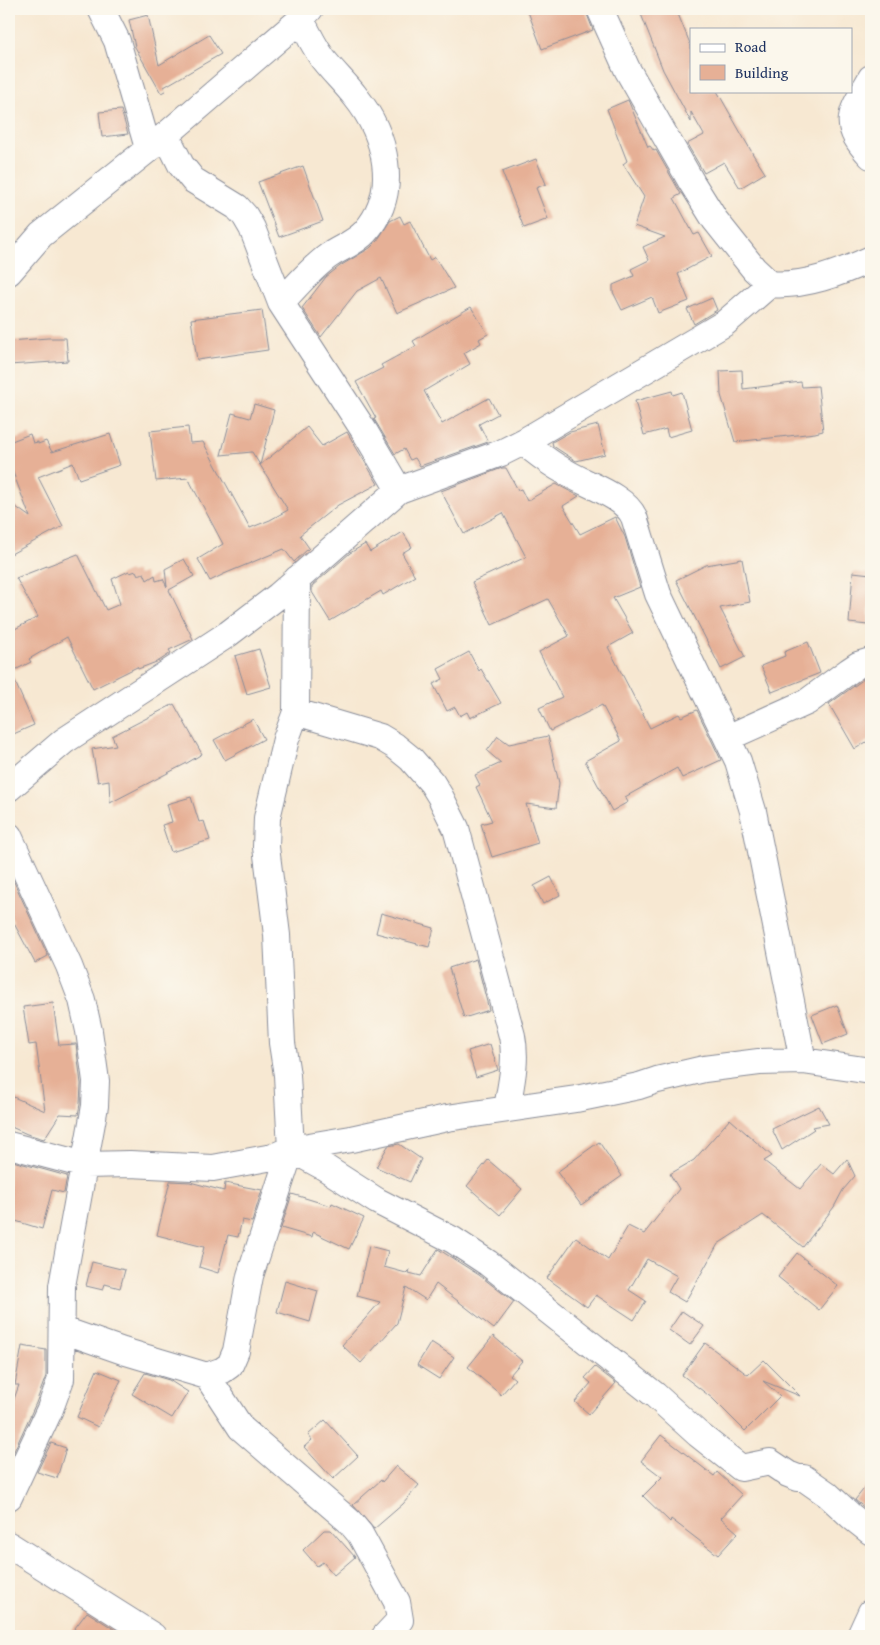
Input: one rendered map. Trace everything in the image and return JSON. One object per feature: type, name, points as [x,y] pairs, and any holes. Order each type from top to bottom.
[{"type":"street","points":[[101,9],[117,41],[157,142],[181,165],[193,180],[237,207],[245,216],[252,228],[280,303],[366,432],[399,490]]},
{"type":"street","points":[[600,9],[627,69],[692,184],[715,220],[754,269],[770,284],[786,285],[866,270]]},
{"type":"street","points":[[9,272],[41,235],[157,142],[305,14],[310,38],[322,57],[367,112],[386,158],[387,170],[382,203],[366,231],[358,239],[322,261],[280,303]]},
{"type":"street","points":[[871,78],[854,108],[851,128],[856,139],[871,156]]},
{"type":"street","points":[[9,788],[64,740],[228,634],[278,596],[399,490],[501,453],[523,442],[725,323],[770,284]]},
{"type":"street","points":[[523,442],[563,471],[611,496],[631,510],[658,594],[738,761],[753,811],[803,1061]]},
{"type":"street","points":[[63,1330],[123,1351],[207,1376],[230,1366],[236,1351],[250,1276],[291,1149],[287,1075],[282,1043],[277,935],[266,847],[268,818],[286,739],[296,712],[297,579]]},
{"type":"street","points":[[727,738],[807,702],[858,665],[871,661]]},
{"type":"street","points":[[296,712],[380,737],[411,759],[440,796],[456,828],[512,1036],[515,1065],[507,1108]]},
{"type":"street","points":[[9,836],[69,966],[82,1000],[90,1031],[96,1081],[95,1106],[62,1286],[61,1379],[57,1393],[9,1497]]},
{"type":"street","points":[[9,1145],[85,1165],[130,1164],[213,1168],[273,1157],[291,1149],[507,1108],[576,1099],[639,1086],[704,1069],[759,1062],[803,1061],[871,1071]]},
{"type":"street","points":[[291,1149],[324,1167],[377,1201],[453,1240],[488,1262],[655,1395],[733,1464],[741,1468],[770,1462],[788,1474],[804,1478],[827,1494],[871,1532]]},
{"type":"street","points":[[207,1376],[241,1428],[349,1520],[360,1534],[397,1602],[400,1612],[400,1620],[385,1636]]},
{"type":"street","points":[[9,1545],[153,1636]]},
{"type":"street","points":[[860,1636],[871,1612]]},
{"type":"building","points":[[527,9],[585,9],[593,30],[542,49]]},
{"type":"building","points":[[639,9],[676,9],[690,44],[690,92],[718,92],[765,173],[740,188],[724,162],[704,173],[687,144],[704,135],[691,112],[691,122],[663,70]]},
{"type":"building","points":[[148,15],[159,65],[209,35],[221,54],[164,87],[165,91],[161,93],[135,47],[129,20]]},
{"type":"building","points":[[628,100],[648,147],[650,146],[654,151],[656,150],[681,194],[674,198],[694,235],[699,233],[712,256],[678,274],[689,301],[658,313],[652,297],[622,310],[613,292],[613,285],[634,276],[631,269],[649,260],[643,247],[665,237],[634,226],[644,197],[623,164],[627,161],[607,109]]},
{"type":"building","points":[[121,110],[128,134],[102,137],[99,112]]},
{"type":"building","points":[[536,159],[546,184],[536,188],[548,219],[524,228],[502,172]]},
{"type":"building","points":[[303,166],[323,221],[279,237],[258,182]]},
{"type":"building","points":[[400,216],[404,224],[410,221],[430,260],[435,257],[454,288],[397,313],[381,278],[357,291],[321,337],[302,308],[326,277],[370,248],[390,221]]},
{"type":"building","points":[[712,298],[717,310],[694,324],[687,309]]},
{"type":"building","points":[[471,307],[488,334],[479,339],[481,343],[464,353],[470,364],[424,391],[442,424],[489,398],[498,414],[479,424],[488,442],[420,466],[415,458],[410,460],[404,449],[395,454],[374,419],[376,418],[356,382],[383,368],[381,365],[416,346],[413,341]]},
{"type":"building","points":[[262,310],[268,350],[197,360],[191,319]]},
{"type":"building","points":[[66,338],[68,361],[9,365],[9,341]]},
{"type":"building","points":[[742,370],[743,389],[801,382],[802,387],[818,386],[823,431],[735,442],[721,395],[720,371]]},
{"type":"building","points":[[672,391],[673,395],[682,392],[692,430],[668,437],[666,429],[644,435],[635,401]]},
{"type":"building","points":[[254,404],[274,410],[260,465],[252,452],[221,455],[232,413],[250,418]]},
{"type":"building","points":[[598,425],[605,454],[576,461],[553,446],[552,442],[570,432]]},
{"type":"building","points":[[188,427],[190,443],[203,442],[250,528],[288,510],[260,465],[307,427],[322,446],[347,432],[378,484],[338,505],[300,535],[309,548],[294,562],[284,549],[210,581],[198,559],[223,544],[188,478],[156,481],[150,431]]},
{"type":"building","points":[[30,434],[33,443],[38,442],[38,444],[46,441],[52,452],[110,434],[120,465],[79,479],[73,463],[38,477],[63,526],[9,555],[9,502],[30,517],[9,462],[9,442]]},
{"type":"building","points":[[506,468],[518,490],[521,489],[527,501],[556,484],[579,496],[563,506],[580,534],[615,517],[625,537],[640,587],[613,598],[633,633],[608,647],[650,728],[679,714],[681,717],[697,710],[721,760],[682,778],[677,768],[625,797],[628,802],[612,811],[585,761],[621,741],[602,705],[550,731],[539,708],[562,697],[539,652],[569,636],[548,599],[492,625],[472,582],[526,557],[503,513],[464,534],[441,491]]},
{"type":"building","points":[[403,532],[412,547],[402,553],[415,576],[383,595],[381,591],[330,621],[312,592],[312,586],[350,553],[365,544],[370,552]]},
{"type":"building","points":[[78,554],[106,610],[120,604],[112,579],[129,571],[130,573],[136,571],[138,575],[144,573],[147,580],[155,575],[156,581],[163,579],[167,587],[165,569],[184,559],[194,576],[169,590],[193,639],[169,650],[171,653],[159,661],[138,669],[137,667],[93,689],[67,637],[29,659],[31,662],[15,670],[9,658],[9,632],[38,617],[16,578]]},
{"type":"building","points":[[742,559],[750,602],[720,608],[745,657],[721,669],[676,580],[706,565]]},
{"type":"building","points":[[853,572],[871,574],[868,625],[849,623]]},
{"type":"building","points":[[808,642],[820,673],[772,692],[761,666],[785,656],[784,652]]},
{"type":"building","points":[[259,649],[271,687],[247,694],[235,656]]},
{"type":"building","points":[[469,652],[479,671],[481,669],[501,703],[470,718],[467,712],[460,716],[455,707],[447,711],[433,684],[443,679],[438,669]]},
{"type":"building","points":[[9,668],[34,725],[9,736]]},
{"type":"building","points":[[871,677],[871,739],[855,749],[829,704],[864,679]]},
{"type":"building","points":[[174,704],[202,754],[110,803],[109,780],[98,782],[92,749],[116,745],[112,736]]},
{"type":"building","points":[[253,719],[264,739],[225,760],[214,740]]},
{"type":"building","points":[[498,736],[509,744],[548,736],[559,783],[556,808],[526,804],[538,843],[492,857],[481,824],[492,821],[476,787],[480,785],[475,775],[501,763],[487,751]]},
{"type":"building","points":[[191,797],[199,822],[204,821],[210,840],[171,852],[162,825],[172,822],[167,804]]},
{"type":"building","points":[[9,871],[48,956],[35,963],[9,914]]},
{"type":"building","points":[[551,877],[560,895],[543,904],[534,886]]},
{"type":"building","points":[[381,913],[434,928],[429,947],[376,933]]},
{"type":"building","points":[[476,959],[489,1010],[464,1018],[449,968]]},
{"type":"building","points":[[53,1003],[59,1045],[76,1044],[81,1084],[80,1104],[78,1115],[60,1114],[44,1139],[9,1126],[9,1095],[45,1111],[36,1044],[29,1045],[23,1007]]},
{"type":"building","points":[[837,1005],[848,1034],[823,1044],[812,1015]]},
{"type":"building","points":[[490,1044],[498,1070],[476,1077],[468,1051]]},
{"type":"building","points":[[819,1106],[829,1124],[812,1127],[814,1129],[782,1150],[772,1129]]},
{"type":"building","points":[[730,1119],[772,1156],[764,1161],[800,1189],[821,1164],[834,1174],[847,1159],[855,1176],[803,1247],[763,1215],[718,1244],[685,1302],[668,1292],[677,1276],[647,1259],[629,1290],[646,1301],[634,1320],[596,1295],[587,1307],[547,1278],[576,1237],[608,1260],[628,1226],[644,1234],[679,1189],[670,1174],[694,1160]]},
{"type":"building","points":[[599,1142],[622,1176],[581,1205],[557,1172]]},
{"type":"building","points":[[399,1144],[421,1159],[410,1182],[376,1167],[388,1146]]},
{"type":"building","points":[[9,1160],[67,1176],[64,1193],[52,1190],[42,1229],[9,1219]]},
{"type":"building","points":[[488,1160],[522,1189],[500,1215],[467,1186]]},
{"type":"building","points":[[170,1181],[190,1182],[224,1191],[225,1183],[262,1190],[252,1222],[242,1220],[238,1237],[228,1235],[218,1273],[199,1267],[204,1247],[157,1235]]},
{"type":"building","points":[[292,1194],[331,1206],[332,1203],[364,1218],[349,1249],[313,1232],[312,1237],[281,1228]]},
{"type":"building","points":[[369,1246],[388,1251],[384,1267],[406,1273],[410,1269],[409,1273],[421,1276],[438,1249],[479,1275],[514,1302],[494,1329],[436,1284],[426,1300],[406,1287],[397,1323],[361,1363],[342,1345],[380,1302],[357,1296]]},
{"type":"building","points":[[797,1253],[838,1286],[819,1310],[778,1277]]},
{"type":"building","points":[[92,1262],[125,1270],[120,1288],[105,1284],[103,1290],[86,1286]]},
{"type":"building","points":[[285,1281],[318,1291],[310,1322],[277,1312]]},
{"type":"building","points":[[682,1311],[704,1326],[690,1345],[669,1330]]},
{"type":"building","points":[[493,1336],[522,1361],[510,1375],[515,1379],[501,1395],[468,1367]]},
{"type":"building","points":[[431,1342],[454,1357],[439,1379],[417,1365]]},
{"type":"building","points":[[705,1343],[748,1375],[764,1360],[800,1396],[763,1381],[780,1396],[745,1431],[712,1398],[682,1375]]},
{"type":"building","points":[[22,1346],[46,1350],[46,1376],[9,1462],[9,1413],[19,1385],[15,1385]]},
{"type":"building","points":[[595,1367],[616,1383],[589,1414],[575,1402],[591,1383],[585,1378]]},
{"type":"building","points":[[97,1370],[121,1380],[98,1427],[77,1417]]},
{"type":"building","points":[[145,1373],[169,1380],[188,1392],[172,1418],[132,1394]]},
{"type":"building","points":[[325,1420],[358,1456],[333,1479],[304,1447],[312,1440],[308,1435]]},
{"type":"building","points":[[661,1435],[714,1476],[717,1472],[742,1495],[721,1518],[738,1533],[718,1555],[671,1519],[670,1522],[643,1496],[662,1477],[641,1461]]},
{"type":"building","points":[[51,1443],[66,1448],[57,1478],[37,1472]]},
{"type":"building","points":[[396,1466],[419,1485],[403,1504],[374,1529],[353,1505],[381,1480],[382,1482]]},
{"type":"building","points":[[871,1480],[871,1513],[855,1500]]},
{"type":"building","points":[[324,1530],[331,1530],[355,1557],[334,1575],[323,1562],[317,1566],[303,1550]]},
{"type":"building","points":[[87,1612],[125,1636],[69,1636]]}]
